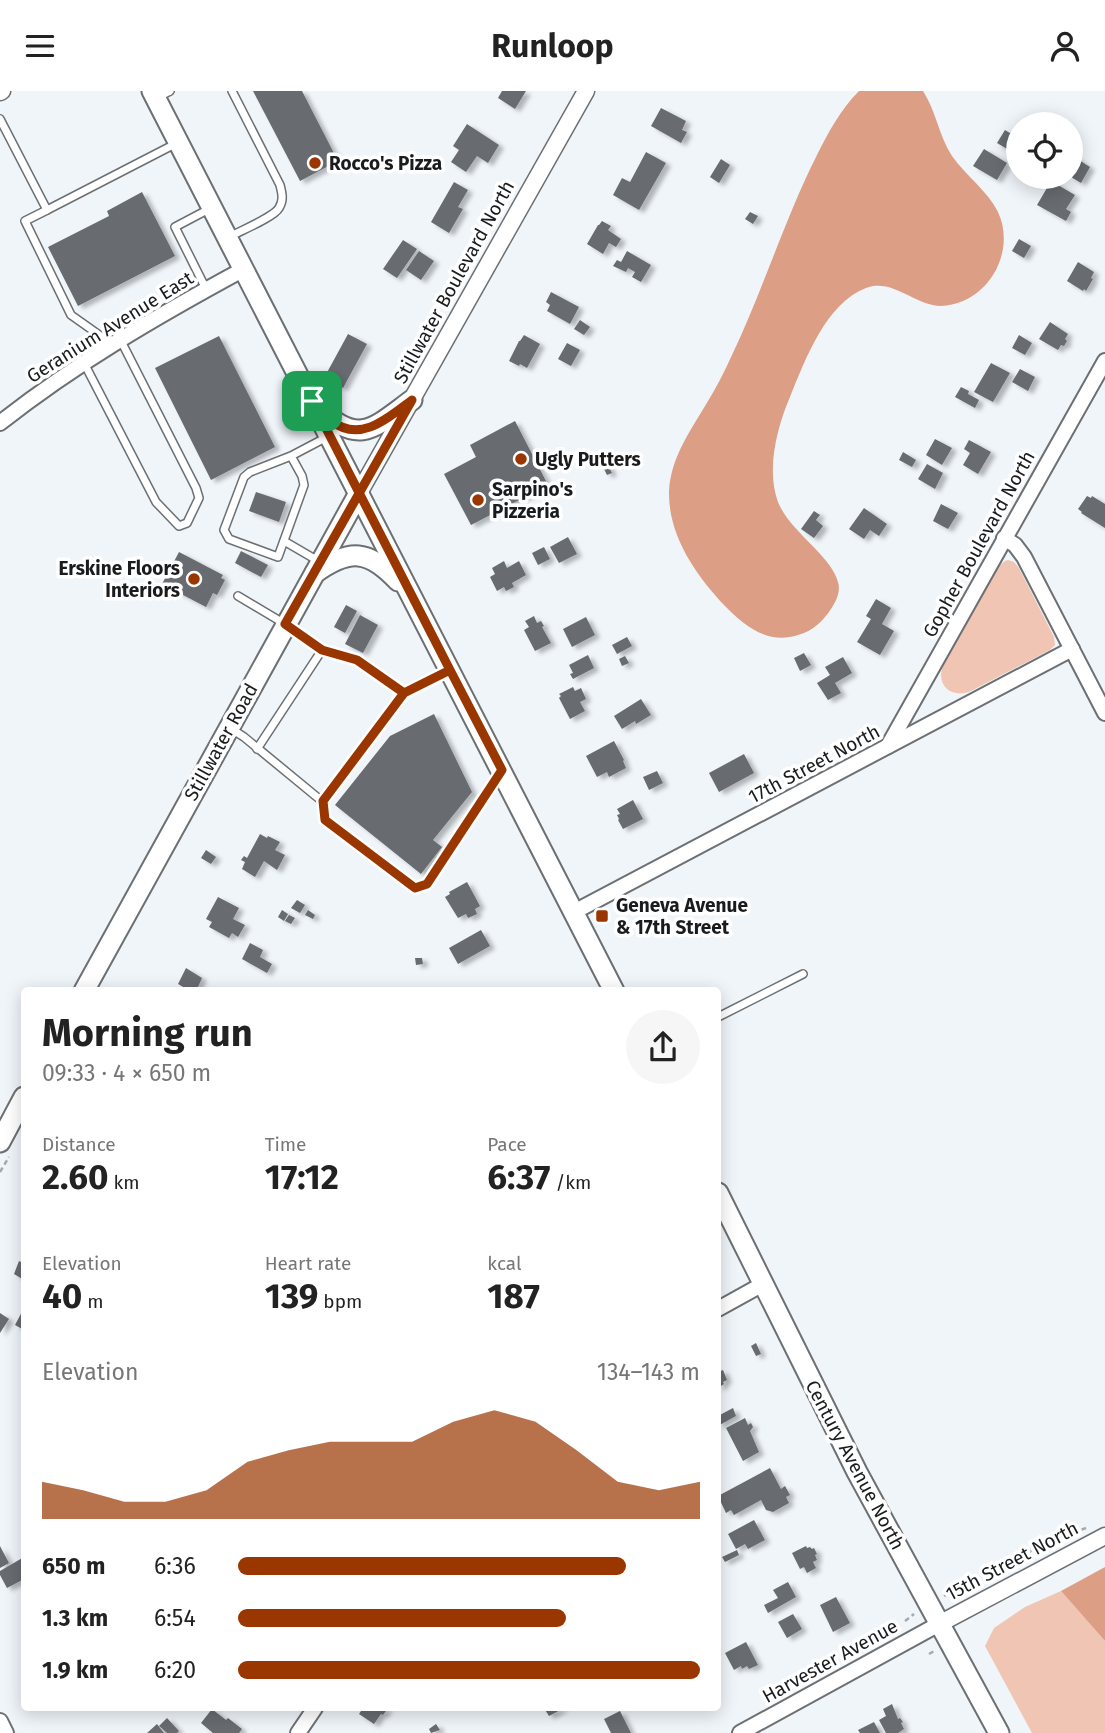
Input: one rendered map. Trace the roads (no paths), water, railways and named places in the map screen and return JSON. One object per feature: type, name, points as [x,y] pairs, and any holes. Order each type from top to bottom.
[{"type":"main road","points":[[159,93],[178,142],[612,987]]},
{"type":"main road","points":[[312,401],[340,426],[360,430],[374,426],[412,400]]},
{"type":"main road","name":"Stillwater Road","points":[[86,987],[359,493]]},
{"type":"main road","points":[[317,568],[340,558],[363,557],[382,565],[412,595]]},
{"type":"main road","points":[[0,1142],[21,1103]]},
{"type":"main road","name":"Century Avenue North","points":[[721,1199],[857,1472],[999,1733]]},
{"type":"street","name":"Stillwater Boulevard North","points":[[359,493],[586,91]]},
{"type":"street","name":"Geranium Avenue East","points":[[0,423],[116,341],[244,269]]},
{"type":"street","name":"Gopher Boulevard North","points":[[887,747],[1105,361]]},
{"type":"street","points":[[1004,538],[1021,552],[1105,713]]},
{"type":"street","name":"17th Street North","points":[[574,912],[1072,649]]},
{"type":"street","points":[[721,1307],[763,1284]]},
{"type":"street","name":"15th Street North","points":[[939,1623],[1105,1536]]},
{"type":"street","name":"Harvester Avenue","points":[[740,1733],[939,1623]]},
{"type":"street","points":[[298,1733],[313,1711]]},
{"type":"street","points":[[0,1721],[6,1733]]},
{"type":"lane","points":[[228,238],[276,212],[283,195],[232,91]]},
{"type":"lane","points":[[0,119],[47,210]]},
{"type":"lane","points":[[84,363],[156,502],[179,526],[187,523],[199,498],[196,488],[116,341],[71,315],[25,221],[178,142]]},
{"type":"lane","points":[[206,289],[175,227],[212,208]]},
{"type":"lane","points":[[291,456],[304,485],[278,557],[229,539],[224,530],[244,477],[330,436]]},
{"type":"lane","points":[[284,541],[317,568]]},
{"type":"lane","points":[[238,596],[322,650],[357,660],[404,693]]},
{"type":"lane","points":[[257,749],[322,650]]},
{"type":"lane","points":[[450,670],[404,693],[323,801],[325,820],[415,888],[427,884],[502,770]]},
{"type":"lane","points":[[229,728],[323,801]]},
{"type":"lane","points":[[721,1015],[803,974]]},
{"type":"place","name":"Rocco's Pizza","points":[[315,163]]},
{"type":"place","name":"Ugly Putters","points":[[521,459]]},
{"type":"place","name":"Sarpino's Pizzeria","points":[[478,500]]},
{"type":"place","name":"Erskine Floors Interiors","points":[[194,579]]},
{"type":"place","name":"Geneva Avenue & 17th Street","points":[[602,916]]}]
